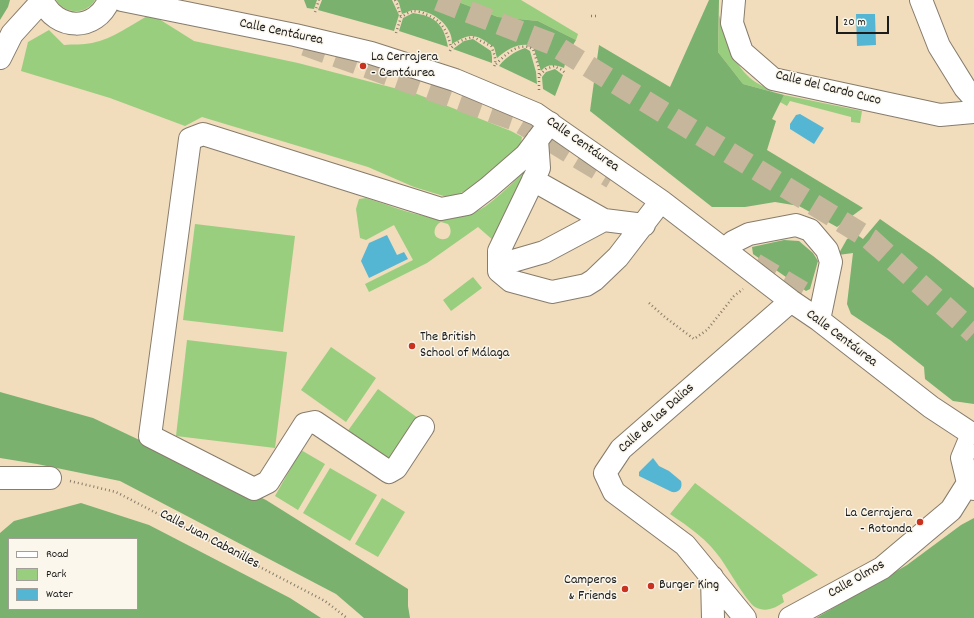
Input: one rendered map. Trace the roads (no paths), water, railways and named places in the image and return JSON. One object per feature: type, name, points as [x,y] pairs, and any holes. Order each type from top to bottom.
[{"type":"street","points":[[0,58],[12,34],[42,0],[47,10],[54,17],[72,24],[92,20],[106,7],[109,0]]},
{"type":"street","name":"Calle Centáurea","points":[[122,0],[295,35],[371,53],[455,80],[536,114],[661,201],[790,301],[819,320],[931,407],[973,434]]},
{"type":"street","name":"Calle del Cardo Cuco","points":[[734,0],[732,23],[742,52],[773,79],[940,116],[974,112]]},
{"type":"street","points":[[921,0],[939,46],[964,88],[974,98]]},
{"type":"street","points":[[423,427],[396,468],[389,472],[315,422],[305,424],[268,482],[254,489],[150,436],[190,139],[203,134],[441,209],[467,204],[488,188],[526,155],[550,123]]},
{"type":"street","points":[[537,140],[539,168],[499,250],[498,271],[511,282],[552,292],[586,285],[594,280],[618,257],[661,201]]},
{"type":"street","points":[[533,180],[604,220],[644,225]]},
{"type":"street","points":[[499,263],[506,263],[544,252],[604,220]]},
{"type":"street","points":[[725,250],[733,242],[749,234],[796,225],[810,230],[827,250],[831,262],[819,320]]},
{"type":"street","name":"Calle de las Dalias","points":[[745,618],[684,545],[614,492],[605,473],[621,449],[790,301]]},
{"type":"street","points":[[971,486],[962,458],[973,434]]},
{"type":"street","points":[[0,478],[57,479]]},
{"type":"street","name":"Calle Olmos","points":[[790,618],[882,568],[951,510],[971,486]]},
{"type":"street","points":[[712,577],[713,618]]},
{"type":"water","points":[[856,14],[875,14],[876,45],[857,46]]},
{"type":"water","points":[[800,114],[824,128],[814,144],[790,129],[790,124],[796,115]]},
{"type":"water","points":[[387,235],[397,255],[404,252],[408,259],[369,278],[361,261],[369,243]]},
{"type":"water","points":[[653,458],[659,466],[669,471],[681,481],[681,488],[678,491],[672,492],[639,476],[639,472]]},
{"type":"tunnel","points":[[438,0],[552,44],[870,239],[974,333]]},
{"type":"tunnel","points":[[305,45],[518,121],[612,178]]},
{"type":"tunnel","points":[[755,264],[804,293],[834,320]]},
{"type":"place","name":"La Cerrajera - Centáurea","points":[[363,66]]},
{"type":"place","name":"The British School of Málaga","points":[[412,346]]},
{"type":"place","name":"La Cerrajera - Rotonda","points":[[920,522]]},
{"type":"place","name":"Burger King","points":[[651,586]]},
{"type":"place","name":"Camperos & Friends","points":[[625,589]]}]
